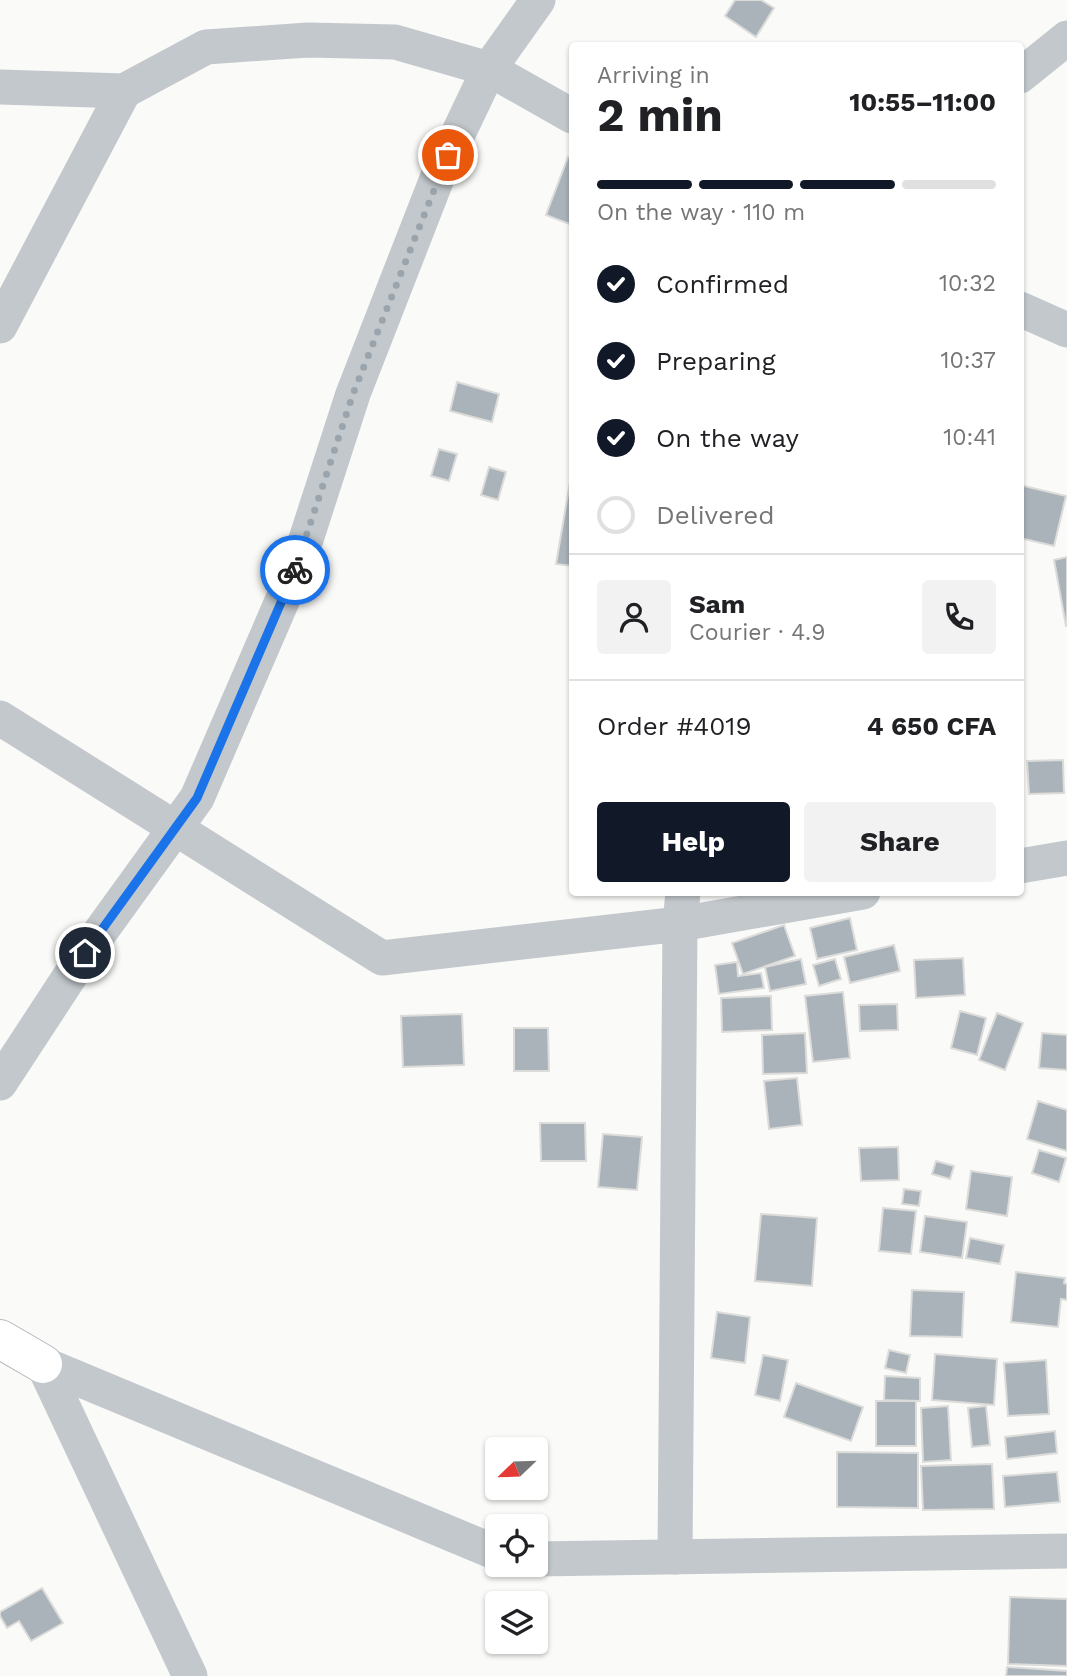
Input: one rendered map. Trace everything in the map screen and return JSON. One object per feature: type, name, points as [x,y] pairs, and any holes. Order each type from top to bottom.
[{"type":"highway","points":[[0,1339],[43,1364]]},
{"type":"street","points":[[0,1083],[85,953],[197,798],[298,564],[353,394],[438,176],[489,68],[538,0]]},
{"type":"street","points":[[1024,73],[1067,38]]},
{"type":"street","points":[[0,87],[124,91],[206,47],[308,40],[395,42],[489,68],[569,114]]},
{"type":"street","points":[[0,326],[124,91]]},
{"type":"street","points":[[1024,311],[1067,330]]},
{"type":"street","points":[[0,718],[382,958],[681,908],[818,896]]},
{"type":"street","points":[[1024,865],[1067,858]]},
{"type":"street","points":[[675,1557],[681,908]]},
{"type":"street","points":[[43,1364],[485,1548]]},
{"type":"street","points":[[43,1364],[190,1676]]},
{"type":"street","points":[[548,1559],[1067,1551]]},
{"type":"building","points":[[735,0],[761,0],[774,8],[756,37],[725,16]]},
{"type":"building","points":[[568,157],[569,224],[546,215]]},
{"type":"building","points":[[457,382],[499,394],[492,422],[450,411]]},
{"type":"building","points":[[439,449],[457,454],[449,481],[431,476]]},
{"type":"building","points":[[489,467],[506,472],[498,500],[481,495]]},
{"type":"building","points":[[1024,486],[1066,496],[1054,546],[1024,539]]},
{"type":"building","points":[[569,488],[569,566],[556,564]]},
{"type":"building","points":[[1067,557],[1067,626],[1066,626],[1054,560]]},
{"type":"building","points":[[1063,760],[1064,793],[1029,794],[1027,761]]},
{"type":"building","points":[[850,918],[857,950],[817,959],[810,928]]},
{"type":"building","points":[[784,925],[795,956],[743,974],[732,943]]},
{"type":"building","points":[[894,945],[900,971],[850,983],[844,957]]},
{"type":"building","points":[[963,958],[965,995],[916,998],[914,960]]},
{"type":"building","points":[[801,959],[806,984],[770,991],[765,967]]},
{"type":"building","points":[[835,959],[841,979],[819,986],[813,965]]},
{"type":"building","points":[[737,962],[738,976],[761,973],[764,988],[719,994],[715,965]]},
{"type":"building","points":[[843,992],[850,1058],[813,1062],[805,996]]},
{"type":"building","points":[[771,996],[772,1030],[722,1032],[721,998]]},
{"type":"building","points":[[897,1004],[898,1030],[860,1031],[859,1005]]},
{"type":"building","points":[[960,1011],[986,1018],[977,1055],[951,1048]]},
{"type":"building","points":[[997,1013],[1023,1023],[1005,1070],[979,1060]]},
{"type":"building","points":[[462,1014],[464,1065],[403,1067],[401,1016]]},
{"type":"building","points":[[514,1028],[548,1028],[549,1071],[514,1071]]},
{"type":"building","points":[[805,1033],[807,1073],[763,1074],[762,1035]]},
{"type":"building","points":[[1042,1033],[1067,1035],[1067,1070],[1039,1068]]},
{"type":"building","points":[[797,1078],[802,1125],[769,1129],[764,1081]]},
{"type":"building","points":[[1038,1101],[1067,1110],[1067,1151],[1027,1139]]},
{"type":"building","points":[[540,1123],[585,1123],[586,1161],[541,1161]]},
{"type":"building","points":[[603,1134],[642,1137],[637,1190],[598,1187]]},
{"type":"building","points":[[898,1147],[899,1180],[861,1181],[859,1148]]},
{"type":"building","points":[[1039,1150],[1066,1158],[1059,1182],[1032,1173]]},
{"type":"building","points":[[936,1161],[954,1166],[950,1179],[932,1174]]},
{"type":"building","points":[[971,1171],[1012,1177],[1007,1216],[966,1209]]},
{"type":"building","points":[[904,1189],[921,1191],[919,1206],[902,1204]]},
{"type":"building","points":[[883,1208],[916,1211],[911,1254],[879,1251]]},
{"type":"building","points":[[761,1214],[817,1218],[812,1286],[755,1281]]},
{"type":"building","points":[[925,1216],[967,1222],[962,1258],[920,1252]]},
{"type":"building","points":[[970,1238],[1004,1245],[1000,1264],[966,1258]]},
{"type":"building","points":[[1016,1272],[1065,1278],[1067,1300],[1061,1299],[1058,1327],[1011,1322]]},
{"type":"building","points":[[912,1290],[964,1292],[962,1337],[910,1336]]},
{"type":"building","points":[[717,1312],[750,1317],[745,1363],[711,1358]]},
{"type":"building","points":[[889,1350],[910,1355],[906,1373],[885,1368]]},
{"type":"building","points":[[935,1354],[997,1359],[994,1405],[932,1400]]},
{"type":"building","points":[[763,1355],[788,1360],[780,1401],[755,1395]]},
{"type":"building","points":[[1046,1360],[1049,1414],[1008,1416],[1004,1363]]},
{"type":"building","points":[[885,1376],[920,1378],[920,1401],[884,1400]]},
{"type":"building","points":[[796,1383],[863,1407],[851,1441],[784,1417]]},
{"type":"building","points":[[876,1401],[916,1401],[916,1446],[876,1446]]},
{"type":"building","points":[[948,1406],[951,1460],[923,1462],[921,1408]]},
{"type":"building","points":[[986,1406],[990,1445],[972,1447],[968,1408]]},
{"type":"building","points":[[1055,1431],[1057,1453],[1007,1459],[1005,1437]]},
{"type":"building","points":[[837,1452],[918,1453],[918,1508],[837,1507]]},
{"type":"building","points":[[992,1464],[994,1509],[923,1510],[921,1466]]},
{"type":"building","points":[[1057,1472],[1060,1502],[1005,1507],[1003,1476]]},
{"type":"building","points":[[42,1588],[63,1623],[31,1641],[19,1621],[7,1628],[0,1612]]},
{"type":"building","points":[[1010,1597],[1067,1599],[1067,1666],[1008,1664]]},
{"type":"building","points":[[1007,1667],[1067,1671],[1067,1676],[1006,1676]]},
{"type":"way so far","points":[[295,570],[353,394],[448,155]]},
{"type":"route","points":[[85,953],[197,798],[295,570]]}]
